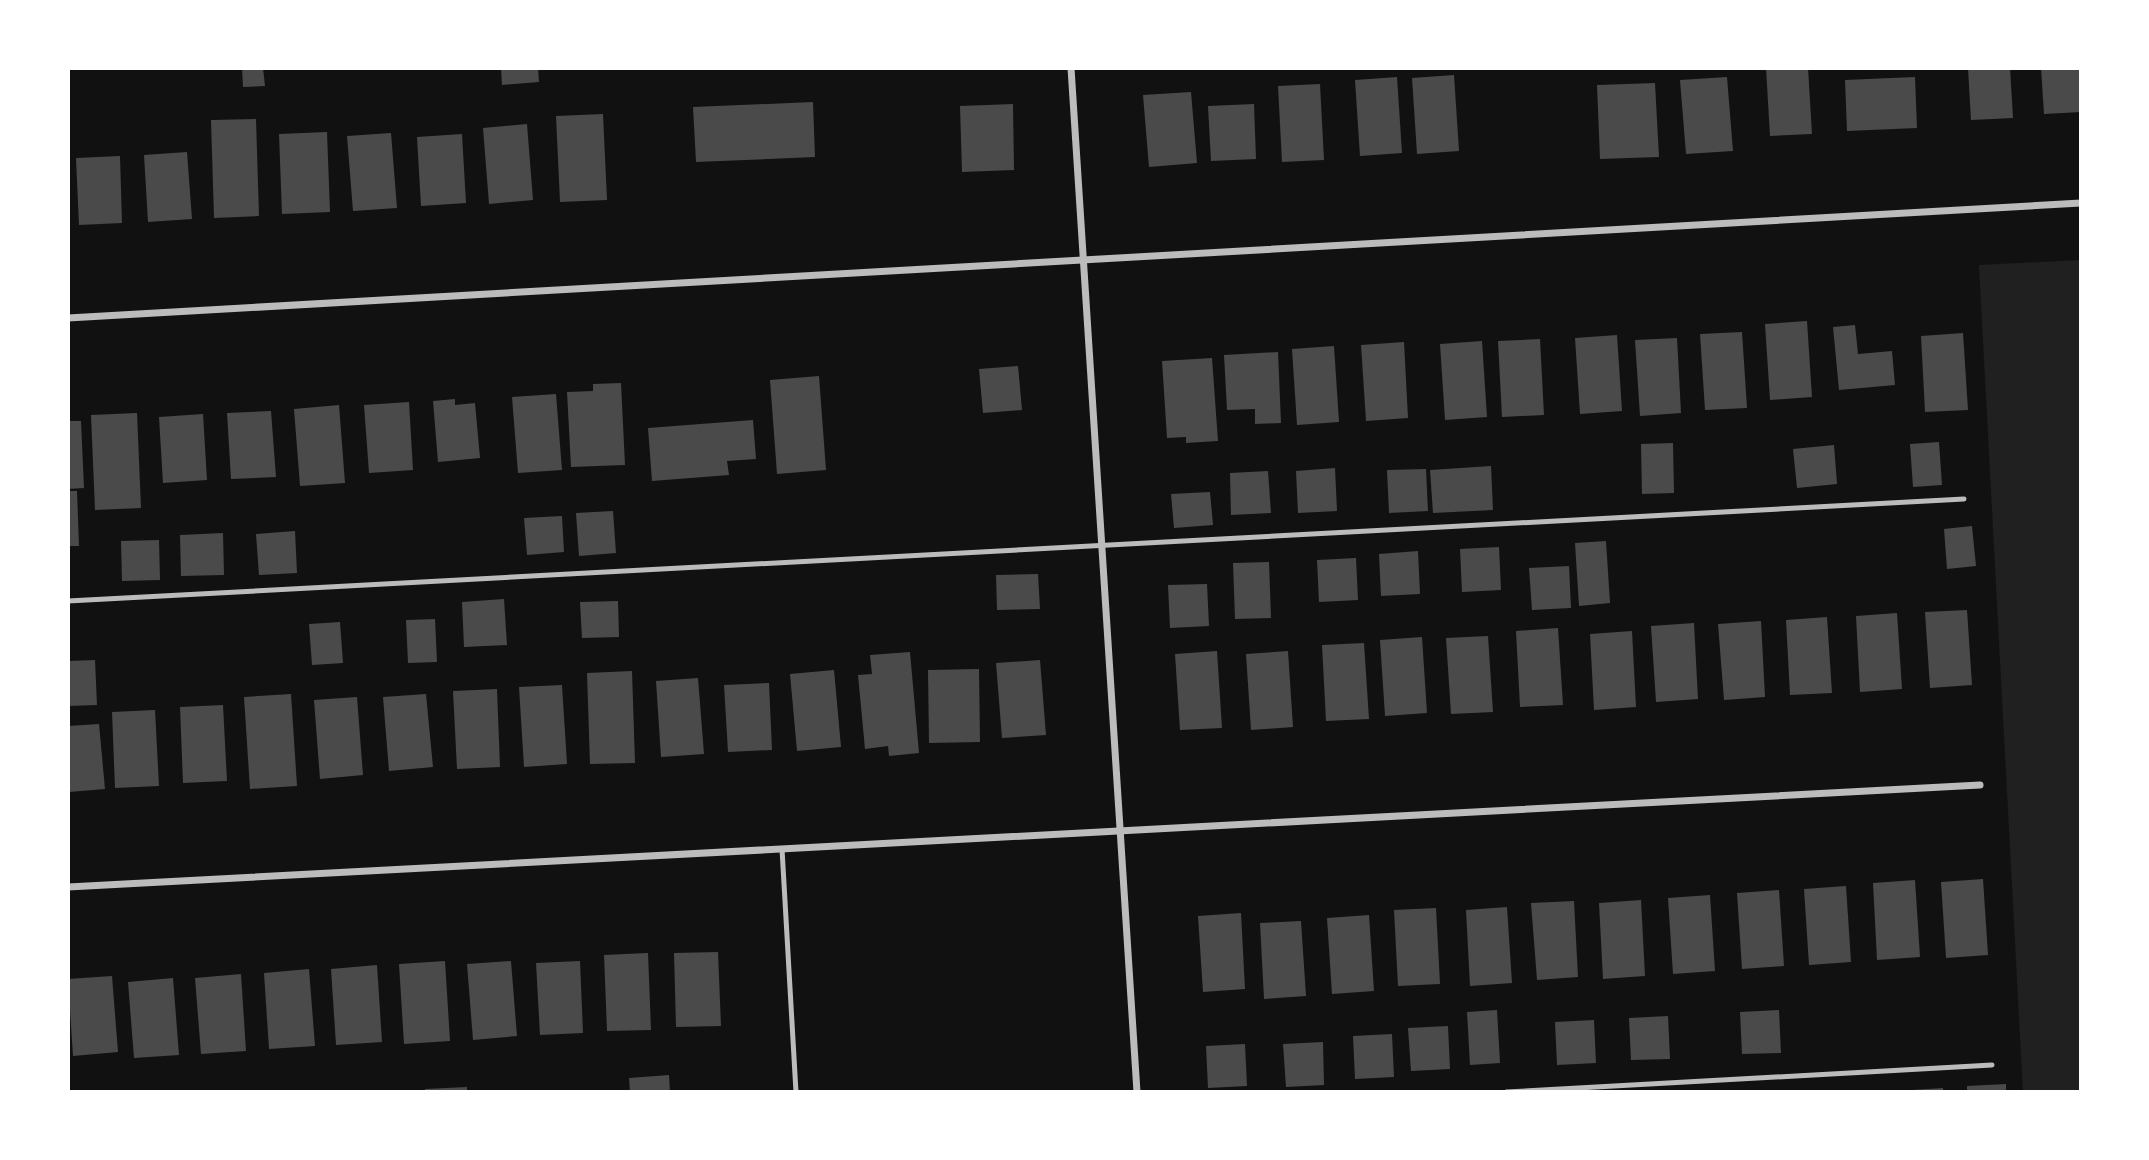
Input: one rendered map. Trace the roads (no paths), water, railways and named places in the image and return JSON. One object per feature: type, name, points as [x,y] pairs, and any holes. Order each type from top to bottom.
[{"type":"street","points":[[1071,68],[1137,1092]]},
{"type":"street","points":[[68,318],[2081,203]]},
{"type":"street","points":[[68,887],[1980,785]]},
{"type":"lane","points":[[68,601],[1964,499]]},
{"type":"lane","points":[[782,849],[796,1092]]},
{"type":"lane","points":[[1506,1092],[1992,1065]]}]
